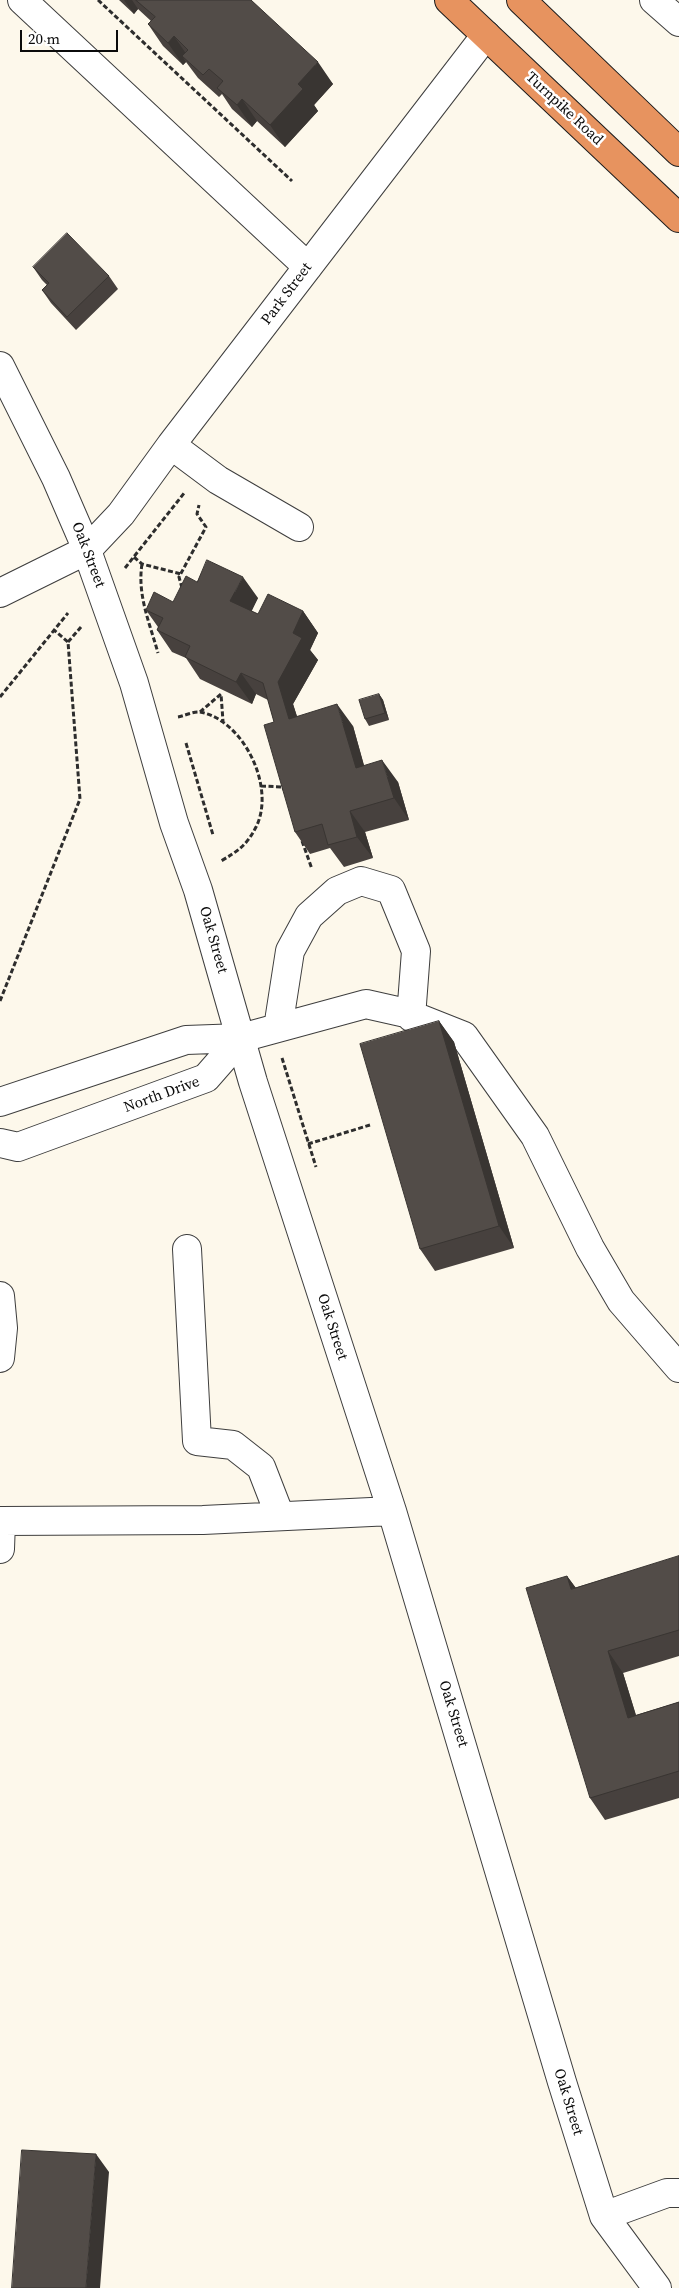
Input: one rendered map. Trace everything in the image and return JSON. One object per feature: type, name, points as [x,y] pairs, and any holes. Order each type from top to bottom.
[{"type":"highway","name":"Turnpike Road","points":[[448,0],[679,218]]},
{"type":"highway","points":[[521,0],[679,152]]},
{"type":"street","points":[[654,0],[679,22]]},
{"type":"street","points":[[33,3],[308,267]]},
{"type":"street","name":"Park Street","points":[[87,550],[121,514],[171,444],[486,35]]},
{"type":"street","name":"Oak Street","points":[[0,366],[52,470],[87,550],[134,683],[174,823],[198,890],[276,1153],[392,1511],[562,2082],[604,2216],[657,2288]]},
{"type":"street","points":[[171,444],[218,480],[299,527]]},
{"type":"street","points":[[0,592],[87,550]]},
{"type":"street","points":[[278,1028],[290,951],[309,916],[337,891],[361,881],[391,890],[416,951],[411,1017]]},
{"type":"street","points":[[0,1102],[186,1040],[241,1038],[366,1004],[406,1013],[411,1017],[464,1036],[535,1136],[590,1248],[621,1301],[679,1368]]},
{"type":"street","name":"North Drive","points":[[0,1143],[18,1148],[206,1078],[241,1038]]},
{"type":"street","points":[[187,1249],[197,1440],[232,1445],[261,1467],[280,1516]]},
{"type":"street","points":[[0,1296],[3,1328],[0,1358]]},
{"type":"street","points":[[0,1549],[1,1522],[203,1520],[392,1511]]},
{"type":"street","points":[[604,2216],[667,2193],[679,2193]]},
{"type":"path","points":[[98,0],[292,181]]},
{"type":"path","points":[[123,571],[204,469]]},
{"type":"path","points":[[185,592],[180,586],[181,574],[206,527]]},
{"type":"path","points":[[134,557],[142,564],[181,574]]},
{"type":"path","points":[[0,697],[68,613]]},
{"type":"path","points":[[68,642],[81,627]]},
{"type":"path","points":[[0,1001],[80,800],[68,642],[54,630]]},
{"type":"path","points":[[178,717],[199,712],[221,694],[223,722]]},
{"type":"path","points":[[199,712],[223,722],[244,742],[253,760],[264,792],[258,825],[243,848],[221,861]]},
{"type":"path","points":[[262,786],[283,787],[286,796]]},
{"type":"path","points":[[299,832],[312,869]]},
{"type":"path","points":[[276,1153],[370,1126]]},
{"type":"building","points":[[136,0],[251,0],[318,62],[298,84],[303,89],[270,125],[242,99],[237,105],[217,88],[223,81],[209,69],[203,75],[182,56],[188,50],[174,36],[168,43],[148,24],[155,17]]},
{"type":"building","points":[[67,233],[109,276],[67,317],[42,290],[49,283],[33,267]]},
{"type":"building","points":[[207,560],[243,577],[230,601],[258,614],[268,594],[303,611],[293,633],[302,638],[278,682],[289,719],[337,704],[356,768],[382,760],[394,798],[350,811],[357,837],[328,845],[322,824],[295,832],[264,725],[274,722],[263,683],[241,673],[236,682],[185,657],[190,646],[157,630],[163,618],[146,610],[154,592],[173,602],[186,576],[197,582]]},
{"type":"building","points":[[379,694],[385,713],[365,719],[359,700]]},
{"type":"building","points":[[439,1021],[499,1226],[420,1249],[360,1044]]},
{"type":"building","points":[[679,1556],[679,1630],[608,1651],[628,1718],[679,1702],[679,1771],[590,1798],[526,1588],[567,1576],[571,1589]]},
{"type":"building","points":[[22,2150],[96,2154],[86,2288],[12,2288]]}]
